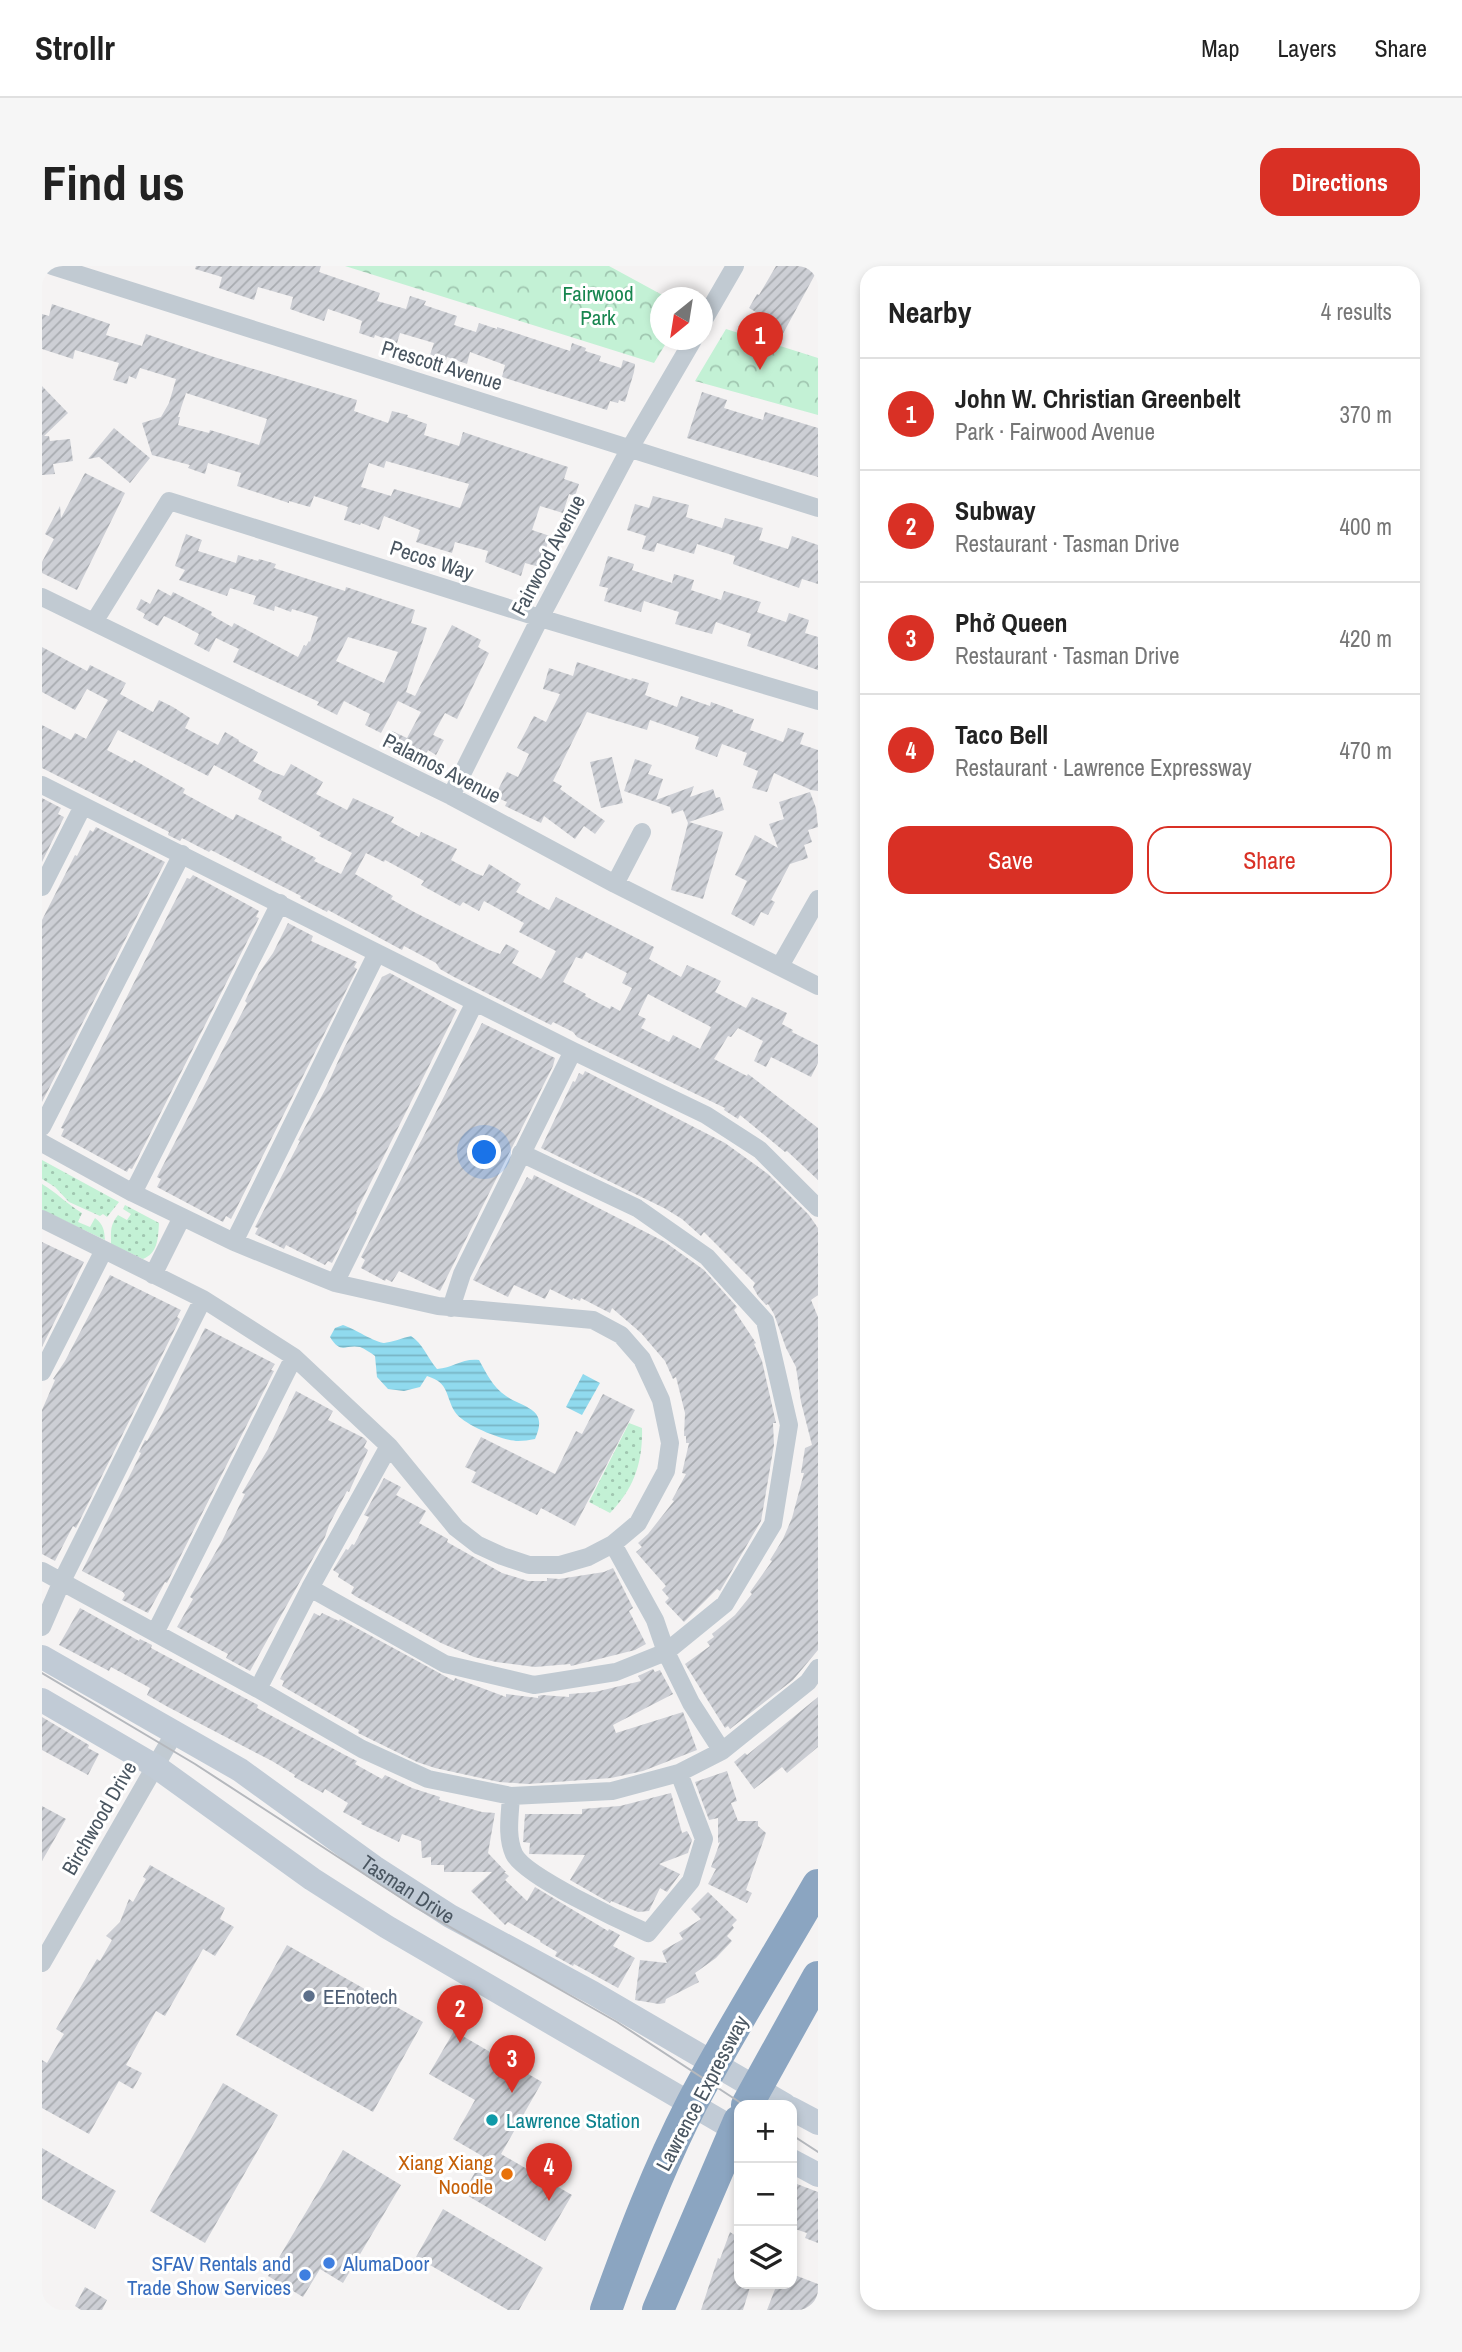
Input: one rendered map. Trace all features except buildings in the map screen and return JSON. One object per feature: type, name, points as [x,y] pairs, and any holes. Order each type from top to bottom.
[{"type":"highway","name":"Lawrence Expressway","points":[[606,2310],[638,2225],[691,2105],[818,1885]]},
{"type":"highway","points":[[751,2100],[818,1977]]},
{"type":"highway","points":[[658,2310],[734,2136]]},
{"type":"main road","name":"Tasman Drive","points":[[42,1657],[240,1770],[374,1867],[441,1910],[714,2063],[735,2100]]},
{"type":"main road","points":[[42,1700],[155,1766]]},
{"type":"main road","name":"Tasman Drive","points":[[155,1766],[312,1879],[435,1956],[613,2057],[691,2105],[734,2113]]},
{"type":"main road","points":[[797,2112],[818,2123]]},
{"type":"main road","points":[[796,2163],[818,2175]]},
{"type":"street","name":"Prescott Avenue","points":[[52,266],[818,508]]},
{"type":"street","points":[[713,304],[735,266]]},
{"type":"street","name":"Fairwood Avenue","points":[[451,796],[540,618],[630,448],[687,350]]},
{"type":"street","name":"Pecos Way","points":[[94,622],[169,500],[540,618],[818,701]]},
{"type":"street","name":"Palamos Avenue","points":[[42,597],[451,796],[615,884],[818,986]]},
{"type":"street","points":[[42,785],[706,1115],[760,1150],[818,1208]]},
{"type":"street","points":[[42,887],[83,806]]},
{"type":"street","points":[[615,884],[642,832]]},
{"type":"street","points":[[42,1128],[182,854]]},
{"type":"street","points":[[780,966],[818,899]]},
{"type":"street","points":[[133,1193],[280,903]]},
{"type":"street","points":[[234,1242],[377,953]]},
{"type":"street","points":[[335,1283],[475,1002]]},
{"type":"street","points":[[451,1308],[462,1274],[573,1051]]},
{"type":"street","points":[[42,1143],[133,1193],[234,1242],[335,1283],[451,1308],[593,1320],[621,1335],[642,1359],[661,1400],[670,1443],[666,1471],[638,1522],[612,1544],[588,1557],[560,1565],[529,1564],[478,1545],[456,1528],[389,1446],[294,1357],[203,1299],[42,1219]]},
{"type":"street","points":[[310,1588],[445,1664],[534,1685],[616,1672],[666,1652],[725,1604],[773,1524],[789,1425],[765,1321],[707,1256],[637,1208],[521,1153]]},
{"type":"street","points":[[153,1275],[182,1217]]},
{"type":"street","points":[[42,1371],[104,1250]]},
{"type":"street","points":[[42,1628],[62,1581],[203,1299]]},
{"type":"street","points":[[155,1633],[294,1357]]},
{"type":"street","points":[[258,1689],[310,1588],[389,1446]]},
{"type":"street","points":[[612,1544],[655,1620],[666,1652],[691,1703],[722,1751]]},
{"type":"street","points":[[42,1572],[258,1689],[362,1749],[428,1779],[512,1796],[612,1791],[679,1773],[722,1751],[808,1682],[818,1668]]},
{"type":"street","name":"Birchwood Drive","points":[[42,1963],[175,1732]]},
{"type":"street","points":[[512,1796],[509,1832],[515,1857],[541,1878],[608,1916],[648,1933],[691,1881],[704,1839],[679,1773]]},
{"type":"green space","name":"Fairwood Park","points":[[345,266],[609,266],[650,288],[650,350],[662,350],[654,363]]},
{"type":"green space","points":[[726,329],[818,358],[818,415],[695,381]]},
{"type":"green space","points":[[42,1160],[119,1202],[107,1217],[69,1202],[55,1187],[42,1179]]},
{"type":"green space","points":[[42,1184],[82,1213],[78,1222],[90,1227],[95,1218],[103,1228],[105,1240],[42,1210]]},
{"type":"green space","points":[[125,1205],[159,1223],[154,1249],[143,1259],[111,1244],[115,1219],[118,1215],[127,1220],[131,1214],[123,1209]]},
{"type":"green space","points":[[629,1423],[642,1428],[639,1464],[631,1485],[610,1513],[589,1502]]},
{"type":"water","points":[[343,1325],[384,1343],[411,1336],[437,1369],[468,1360],[479,1360],[490,1380],[501,1392],[537,1415],[539,1429],[535,1439],[518,1441],[503,1438],[466,1422],[455,1412],[440,1382],[427,1376],[420,1387],[404,1391],[388,1389],[377,1377],[375,1356],[360,1347],[337,1346],[330,1337],[335,1328]]},
{"type":"water","points":[[583,1374],[600,1383],[582,1415],[566,1407]]},
{"type":"tram line","points":[[42,1673],[195,1764],[415,1907],[617,2022],[736,2100]]},
{"type":"tram line","points":[[797,2138],[818,2152]]},
{"type":"place","name":"John W. Christian Greenbelt","points":[[760,370]]},
{"type":"place","name":"EEnotech","points":[[309,1996]]},
{"type":"place","name":"Subway","points":[[460,2043]]},
{"type":"place","name":"Phở Queen","points":[[512,2093]]},
{"type":"place","name":"Lawrence Station","points":[[492,2120]]},
{"type":"place","name":"Xiang Xiang Noodle","points":[[507,2174]]},
{"type":"place","name":"Taco Bell","points":[[549,2201]]},
{"type":"place","name":"AlumaDoor","points":[[329,2263]]},
{"type":"place","name":"SFAV Rentals and Trade Show Services","points":[[305,2275]]}]
